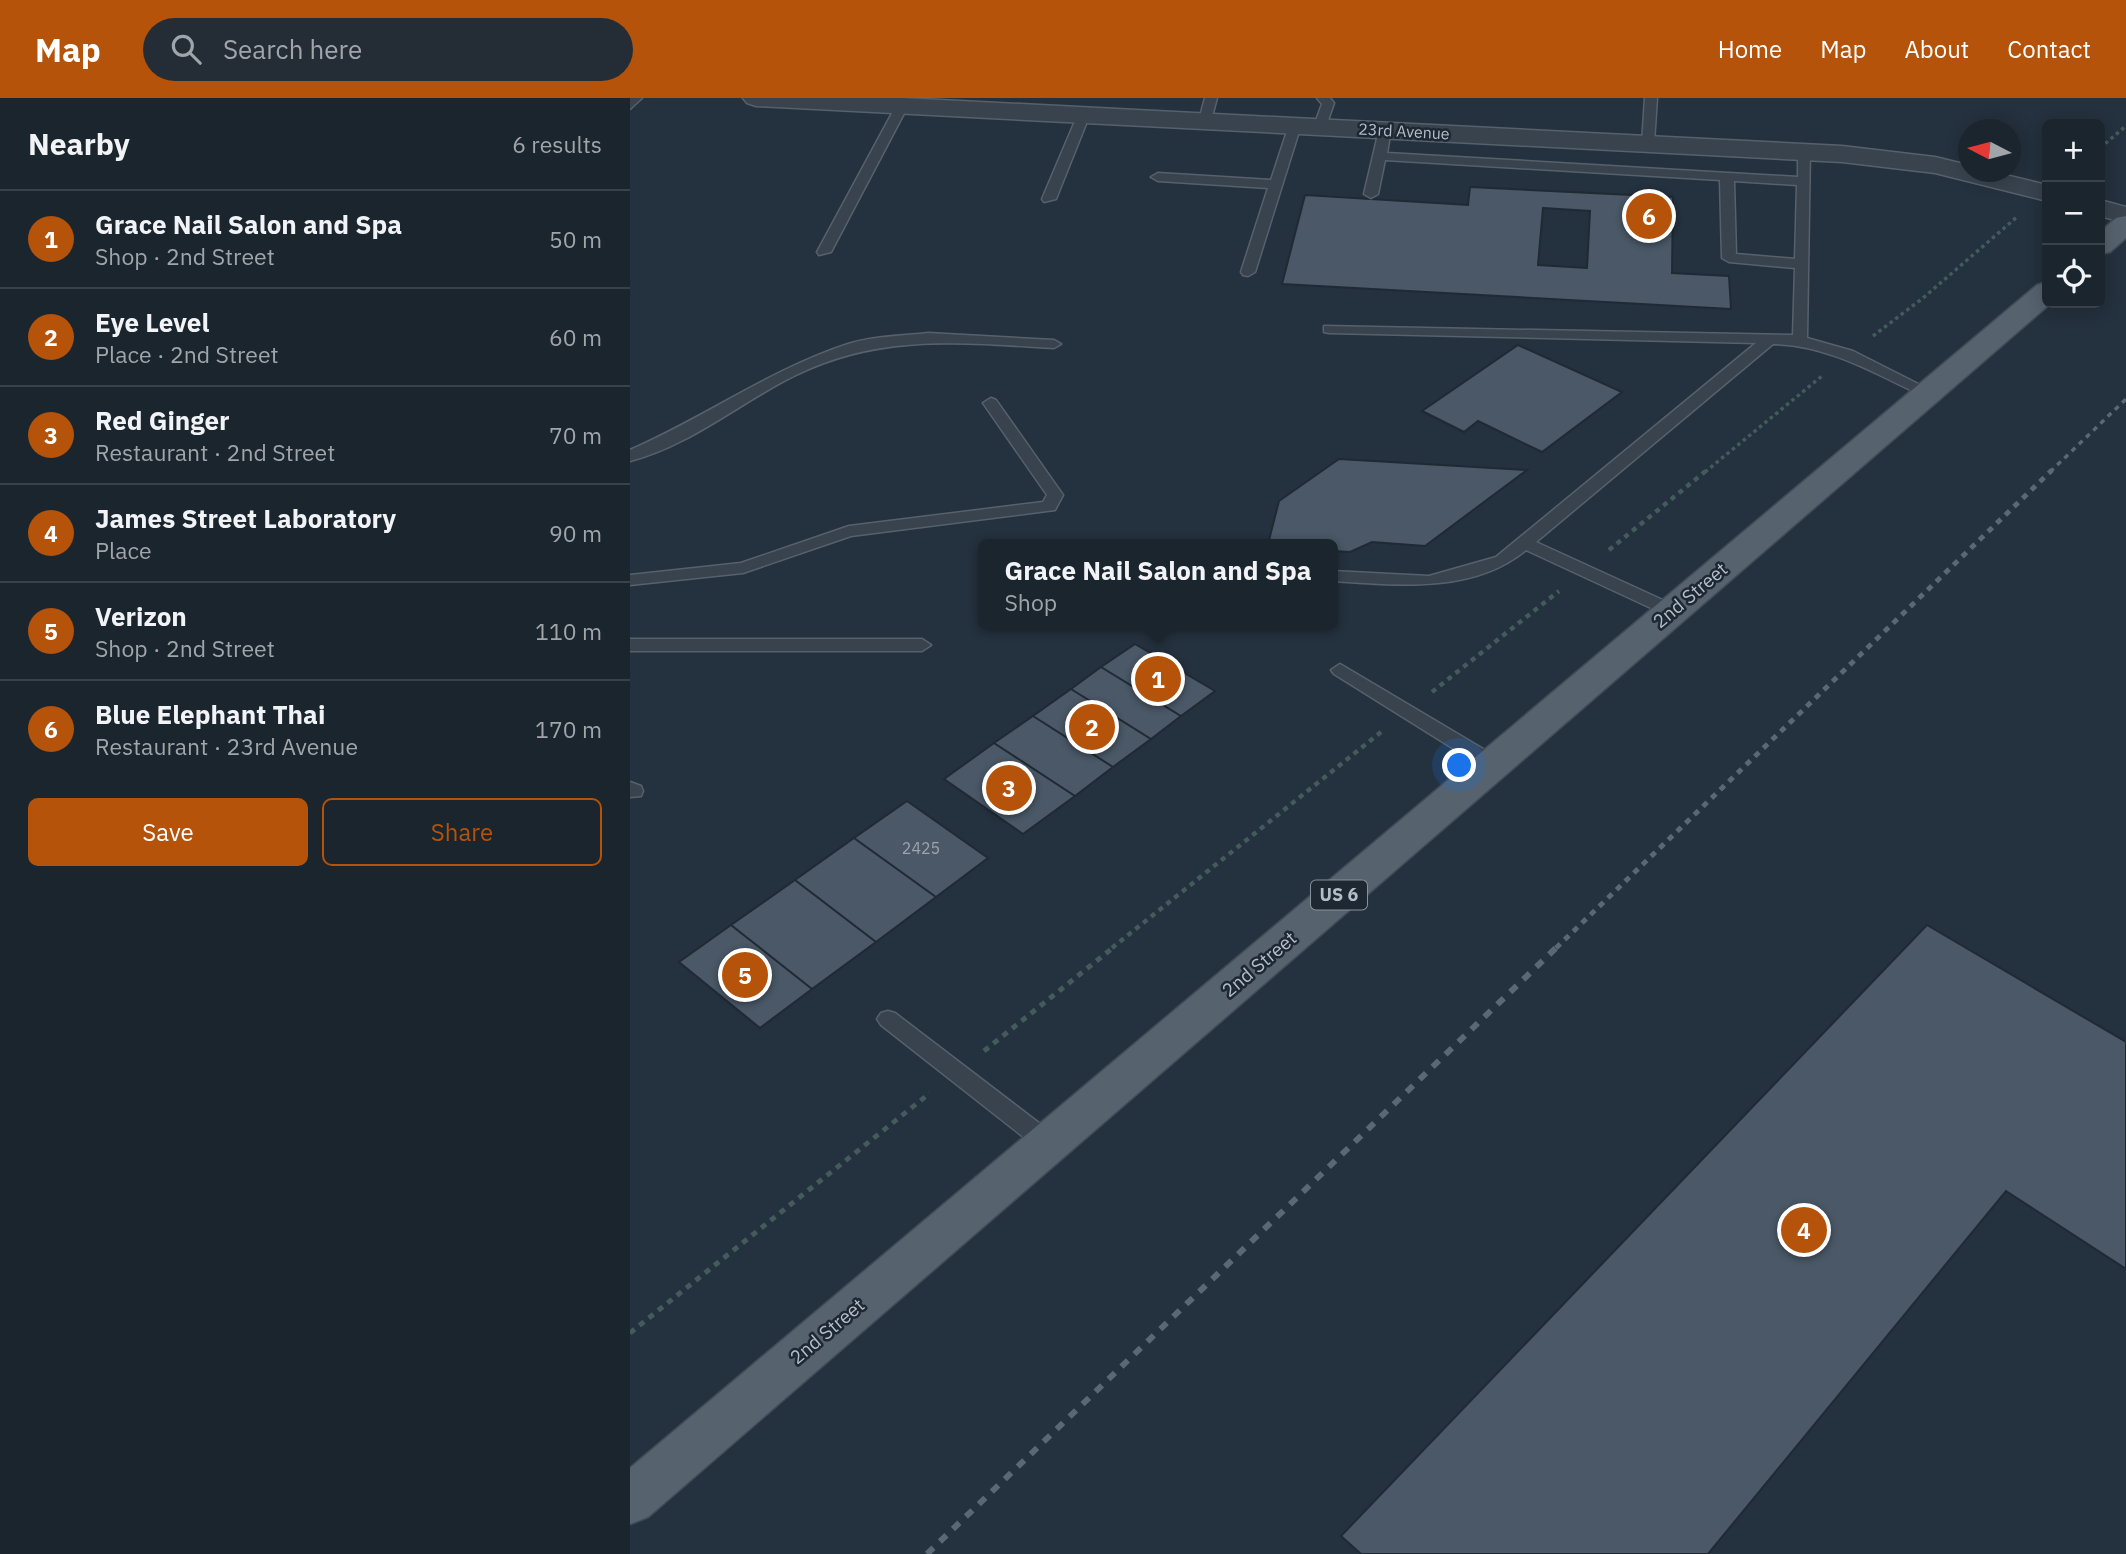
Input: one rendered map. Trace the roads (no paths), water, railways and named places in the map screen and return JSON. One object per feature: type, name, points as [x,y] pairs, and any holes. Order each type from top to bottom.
[{"type":"main road","points":[[2101,245],[2126,224]]},
{"type":"main road","name":"2nd Street","points":[[632,1493],[1048,1143],[2042,295]]},
{"type":"street","name":"23rd Avenue","points":[[756,98],[903,104],[995,104],[1084,114],[1208,109],[1307,126],[1805,152],[1935,165],[2042,192]]},
{"type":"street","points":[[2105,209],[2126,215]]},
{"type":"lane","points":[[630,106],[636,98]]},
{"type":"lane","points":[[1248,272],[1276,184],[1307,126],[1328,103],[1323,98]]},
{"type":"lane","points":[[1648,144],[1651,98]]},
{"type":"lane","points":[[824,252],[903,104]]},
{"type":"lane","points":[[1049,199],[1084,114]]},
{"type":"lane","points":[[1371,194],[1385,130]]},
{"type":"lane","points":[[1800,340],[1805,152]]},
{"type":"lane","points":[[1379,156],[1804,181]]},
{"type":"lane","points":[[1727,176],[1729,258],[1802,264]]},
{"type":"lane","points":[[1158,177],[1276,184]]},
{"type":"lane","points":[[1329,329],[1800,340],[1848,354],[1928,393]]},
{"type":"lane","points":[[630,456],[673,437],[792,371],[854,347],[928,337],[1054,344]]},
{"type":"lane","points":[[1338,576],[1429,581],[1502,561],[1769,340]]},
{"type":"lane","points":[[630,580],[743,568],[849,531],[1049,506],[1055,495],[991,403]]},
{"type":"lane","points":[[1525,543],[1672,611]]},
{"type":"lane","points":[[630,645],[922,645]]},
{"type":"lane","points":[[1340,670],[1493,764]]},
{"type":"lane","points":[[888,1019],[1048,1143]]},
{"type":"railway","points":[[2050,472],[2126,399]]},
{"type":"railway","points":[[1556,948],[2052,470]]},
{"type":"railway","points":[[927,1554],[1558,946]]},
{"type":"place","name":"Blue Elephant Thai","points":[[1649,216]]},
{"type":"place","name":"Grace Nail Salon and Spa","points":[[1158,679]]},
{"type":"place","name":"Eye Level","points":[[1092,727]]},
{"type":"place","name":"Red Ginger","points":[[1009,788]]},
{"type":"place","name":"Verizon","points":[[745,975]]},
{"type":"place","name":"James Street Laboratory","points":[[1804,1230]]}]
